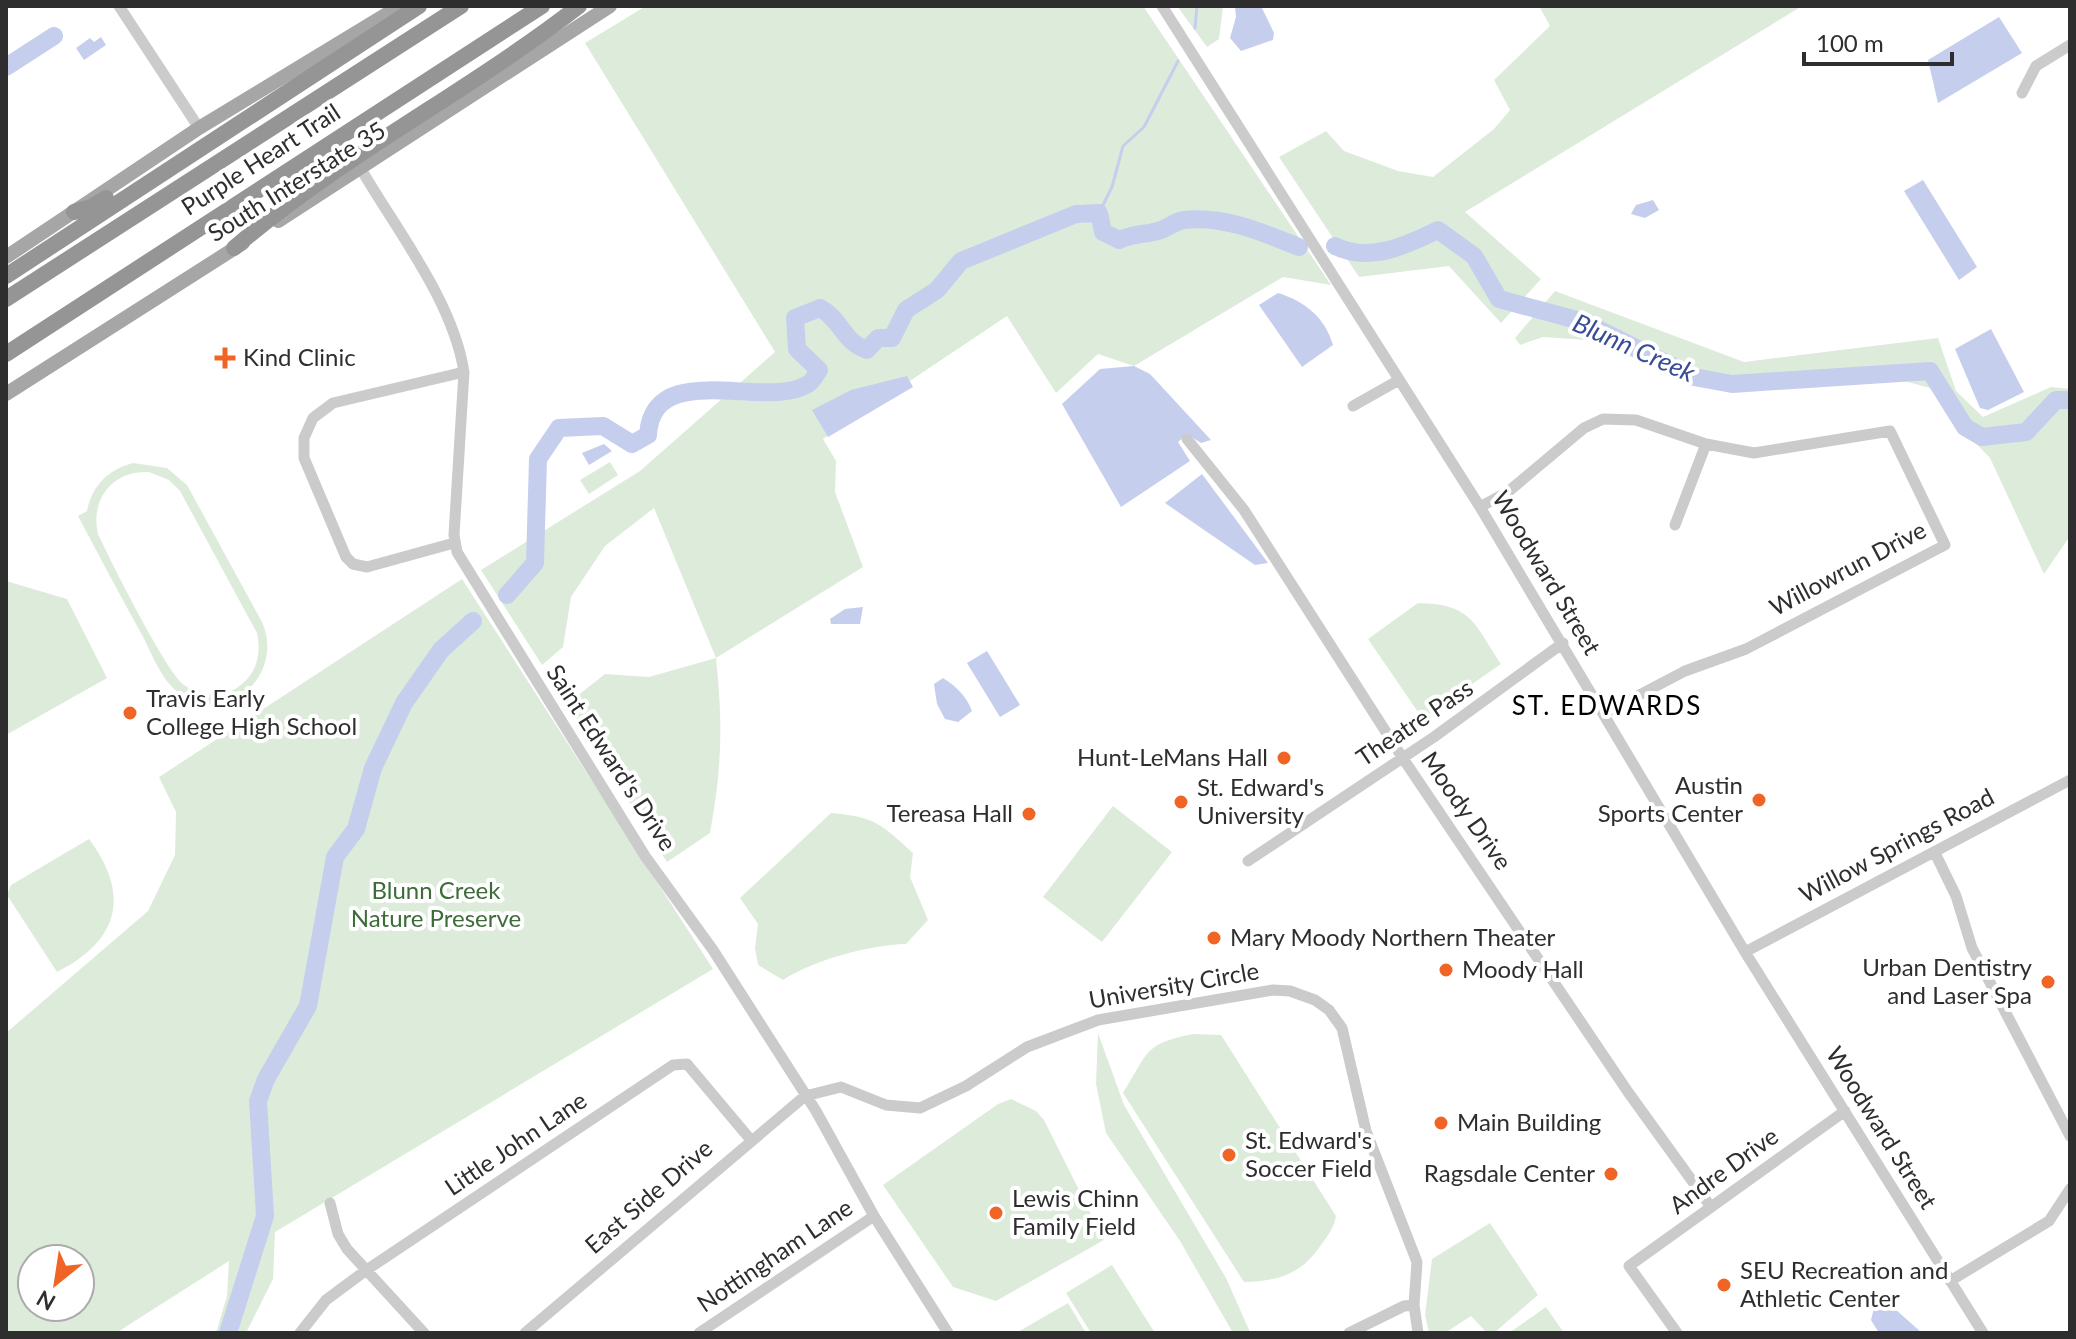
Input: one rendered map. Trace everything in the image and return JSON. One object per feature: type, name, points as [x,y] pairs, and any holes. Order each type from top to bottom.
[{"type":"highway","points":[[6,276],[419,6]]},
{"type":"highway","name":"Purple Heart Trail","points":[[6,299],[461,6]]},
{"type":"highway","name":"Purple Heart Trail","points":[[6,354],[542,6]]},
{"type":"highway","points":[[234,248],[275,212],[343,164],[472,81],[579,6]]},
{"type":"highway","points":[[74,212],[91,207],[290,83],[397,30],[445,17]]},
{"type":"main road","points":[[6,257],[199,128],[400,6]]},
{"type":"main road","name":"South Interstate 35","points":[[6,394],[361,169],[610,6]]},
{"type":"street","points":[[119,6],[199,128]]},
{"type":"street","name":"Woodward Street","points":[[1162,6],[1480,507],[1745,952],[1983,1333]]},
{"type":"street","points":[[2022,93],[2036,66],[2070,45]]},
{"type":"street","points":[[361,169],[447,313],[456,334],[464,372],[454,543],[367,567],[353,564],[342,548],[303,447],[308,427],[323,408],[464,372]]},
{"type":"street","points":[[1353,406],[1399,380]]},
{"type":"street","name":"Willowrun Drive","points":[[1480,507],[1509,491],[1584,428],[1603,419],[1636,420],[1706,444],[1754,453],[1890,431],[1945,545],[1746,649],[1685,671],[1605,713]]},
{"type":"street","name":"Moody Drive","points":[[1187,439],[1244,510],[1402,757],[1628,1092],[1711,1207]]},
{"type":"street","points":[[1675,525],[1706,444]]},
{"type":"street","name":"Saint Edward's Drive","points":[[454,543],[487,604],[645,856],[713,950],[805,1096],[874,1216],[948,1333]]},
{"type":"street","name":"Theatre Pass","points":[[1248,861],[1563,643]]},
{"type":"street","name":"Willow Springs Road","points":[[1745,952],[2070,780]]},
{"type":"street","points":[[1935,853],[1956,896],[1972,948],[2070,1136]]},
{"type":"street","name":"University Circle","points":[[805,1096],[841,1087],[886,1105],[920,1108],[966,1086],[1027,1047],[1098,1020],[1273,990],[1301,994],[1329,1010],[1342,1028],[1366,1131],[1417,1262],[1414,1305],[1418,1333]]},
{"type":"street","name":"Little John Lane","points":[[300,1333],[326,1300],[365,1271],[673,1065],[687,1064],[750,1139]]},
{"type":"street","name":"East Side Drive","points":[[525,1333],[750,1139],[805,1096]]},
{"type":"street","name":"Andre Drive","points":[[1677,1333],[1629,1266],[1845,1111]]},
{"type":"street","points":[[1950,1281],[2049,1221],[2070,1189]]},
{"type":"street","points":[[330,1203],[338,1234],[365,1271],[424,1333]]},
{"type":"street","name":"Nottingham Lane","points":[[699,1333],[874,1216]]},
{"type":"street","points":[[1349,1333],[1404,1306],[1414,1305]]},
{"type":"green space","points":[[646,6],[1143,6],[1331,285],[1283,277],[1134,366],[1098,354],[1056,393],[1007,316],[823,439],[836,461],[835,492],[863,567],[716,658],[654,508],[605,546],[571,597],[563,647],[542,665],[481,570],[640,471],[775,352],[585,43]]},
{"type":"green space","points":[[1177,6],[1223,6],[1219,39],[1207,47]]},
{"type":"green space","points":[[1539,6],[1802,6],[1465,212],[1541,279],[1501,323],[1449,266],[1359,277],[1279,157],[1326,131],[1344,151],[1398,171],[1433,177],[1494,129],[1510,110],[1494,80],[1550,26]]},
{"type":"green space","points":[[1555,291],[1744,362],[1938,338],[1956,391],[1983,417],[2051,387],[2070,389],[2070,536],[2044,574],[1990,458],[1960,427],[1937,390],[1901,380],[1722,386],[1691,380],[1587,340],[1543,337],[1520,345],[1515,338]]},
{"type":"green space","points":[[610,462],[618,475],[589,494],[580,480]]},
{"type":"green space","points":[[133,463],[167,468],[187,485],[262,622],[267,643],[265,662],[257,679],[244,693],[228,702],[210,705],[191,700],[168,682],[78,516],[87,511],[102,480]],"holes":[[[149,472],[169,480],[180,491],[257,633],[259,647],[255,667],[247,679],[229,692],[214,695],[198,692],[184,685],[176,676],[139,614],[98,534],[96,521],[101,498],[115,482],[125,476]]]},
{"type":"green space","name":"Blunn Creek Nature Preserve","points":[[462,579],[713,969],[275,1232],[273,1279],[246,1333],[216,1333],[227,1296],[229,1261],[116,1333],[6,1333],[6,1033],[148,911],[175,855],[176,812],[159,777]]},
{"type":"green space","points":[[6,581],[67,599],[107,678],[6,735]]},
{"type":"green space","points":[[1418,603],[1450,607],[1470,618],[1501,664],[1426,716],[1420,715],[1368,639]]},
{"type":"green space","points":[[716,658],[720,746],[710,833],[667,862],[567,704],[605,674],[649,677]]},
{"type":"green space","points":[[1113,806],[1172,852],[1102,942],[1043,897]]},
{"type":"green space","points":[[831,813],[877,824],[913,853],[910,877],[928,920],[906,944],[842,955],[783,980],[758,965],[755,948],[758,924],[740,898]]},
{"type":"green space","points":[[89,839],[110,879],[114,898],[112,915],[94,946],[57,972],[7,895],[11,885]]},
{"type":"green space","points":[[1098,1033],[1124,1105],[1226,1278],[1250,1332],[1233,1333],[1180,1241],[1106,1133],[1096,1084]]},
{"type":"green space","name":"St. Edward's Soccer Field","points":[[1193,1034],[1221,1035],[1336,1216],[1330,1231],[1306,1263],[1279,1278],[1244,1282],[1123,1093],[1143,1059],[1156,1046]]},
{"type":"green space","name":"Lewis Chinn Family Field","points":[[1011,1099],[1036,1111],[1044,1120],[1104,1240],[996,1301],[953,1287],[883,1185],[998,1104]]},
{"type":"green space","points":[[1490,1223],[1538,1295],[1494,1333],[1487,1333],[1471,1316],[1445,1333],[1429,1333],[1425,1315],[1432,1259]]},
{"type":"green space","points":[[1112,1265],[1155,1333],[1091,1333],[1066,1293]]},
{"type":"green space","points":[[1068,1303],[1086,1333],[1016,1333]]},
{"type":"green space","points":[[1546,1307],[1564,1333],[1509,1333]]},
{"type":"water","points":[[1235,6],[1261,6],[1274,33],[1273,40],[1241,51],[1230,38],[1236,17]]},
{"type":"water","points":[[1999,17],[2022,53],[1938,103],[1928,60]]},
{"type":"water","points":[[101,37],[106,45],[84,60],[76,48],[90,38],[94,42]]},
{"type":"water","points":[[1923,180],[1977,267],[1959,280],[1904,191]]},
{"type":"water","points":[[1653,200],[1659,210],[1645,218],[1631,214],[1636,205]]},
{"type":"water","points":[[1278,293],[1296,301],[1319,318],[1333,345],[1302,367],[1259,305]]},
{"type":"water","points":[[1991,329],[2024,392],[1988,410],[1980,408],[1955,349]]},
{"type":"water","points":[[1134,366],[1150,374],[1211,440],[1201,443],[1187,434],[1178,442],[1190,461],[1121,507],[1062,404],[1100,369]]},
{"type":"water","points":[[907,376],[913,387],[828,437],[812,410],[851,390]]},
{"type":"water","points":[[604,444],[612,451],[589,465],[582,453]]},
{"type":"water","points":[[1202,474],[1268,563],[1255,565],[1165,503]]},
{"type":"water","points":[[863,607],[860,624],[831,624],[830,619],[845,609]]},
{"type":"water","points":[[987,651],[1020,705],[1000,717],[967,663]]},
{"type":"water","points":[[943,678],[960,692],[972,711],[958,722],[945,719],[937,704],[934,684]]},
{"type":"water","points":[[1886,1301],[1922,1333],[1879,1333],[1871,1320],[1874,1308]]},
{"type":"waterway","points":[[1195,28],[1197,6]]},
{"type":"waterway","points":[[6,67],[54,36]]},
{"type":"waterway","points":[[1099,213],[1112,187],[1123,146],[1144,127],[1178,61]]},
{"type":"waterway","name":"Blunn Creek","points":[[507,595],[535,563],[538,459],[559,428],[603,426],[632,444],[648,435],[655,412],[669,398],[714,390],[789,391],[808,384],[819,370],[797,349],[795,318],[820,308],[833,318],[852,342],[867,350],[878,338],[892,338],[906,310],[937,290],[961,261],[1076,214],[1099,213],[1103,232],[1119,240],[1161,230],[1181,221],[1199,219],[1243,226],[1299,247]]},
{"type":"waterway","name":"Blunn Creek","points":[[1335,246],[1348,251],[1374,253],[1400,247],[1438,230],[1474,256],[1499,299],[1584,322],[1694,377],[1732,384],[1930,371],[1965,427],[1982,437],[2026,432],[2056,400],[2070,400]]},
{"type":"waterway","name":"Blunn Creek","points":[[228,1333],[265,1216],[258,1101],[266,1079],[308,1006],[335,857],[356,829],[373,768],[404,703],[441,650],[473,621]]},
{"type":"place","name":"Kind Clinic","points":[[225,358]]},
{"type":"place","name":"Travis Early College High School","points":[[130,713]]},
{"type":"place","name":"Hunt-LeMans Hall","points":[[1284,758]]},
{"type":"place","name":"Austin Sports Center","points":[[1759,800]]},
{"type":"place","name":"St. Edward's University","points":[[1181,802]]},
{"type":"place","name":"Tereasa Hall","points":[[1029,814]]},
{"type":"place","name":"Mary Moody Northern Theater","points":[[1214,938]]},
{"type":"place","name":"Moody Hall","points":[[1446,970]]},
{"type":"place","name":"Urban Dentistry and Laser Spa","points":[[2048,982]]},
{"type":"place","name":"Main Building","points":[[1441,1123]]},
{"type":"place","name":"St. Edward's Soccer Field","points":[[1229,1155]]},
{"type":"place","name":"Ragsdale Center","points":[[1611,1174]]},
{"type":"place","name":"Lewis Chinn Family Field","points":[[996,1213]]},
{"type":"place","name":"SEU Recreation and Athletic Center","points":[[1724,1285]]},
{"type":"district","name":"ST. EDWARDS","points":[[1607,706]]}]
